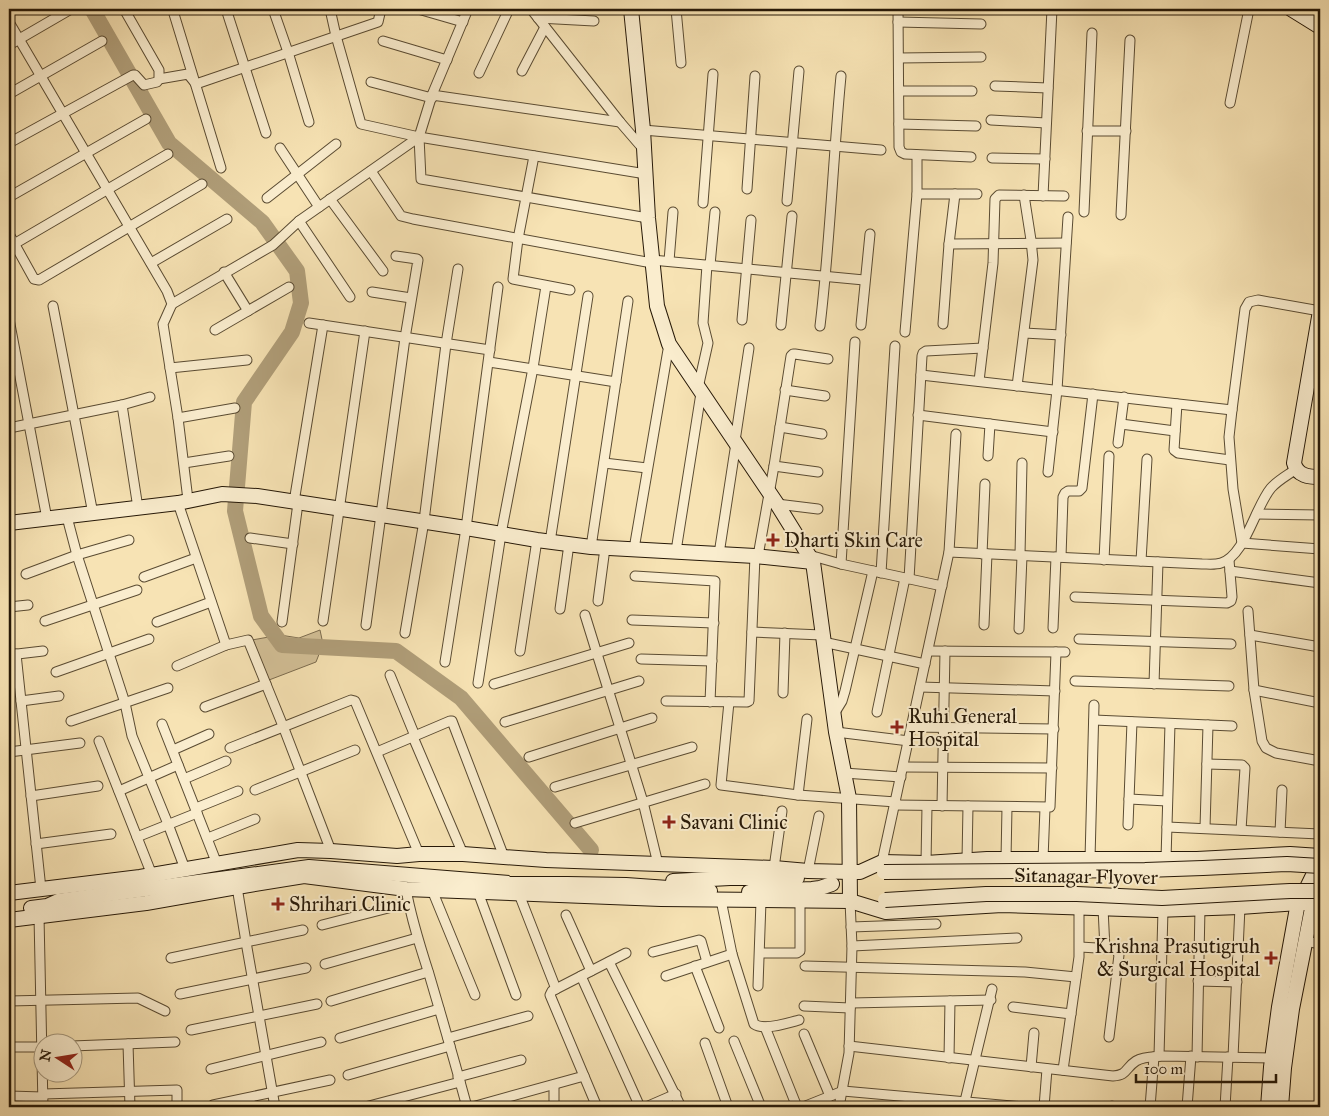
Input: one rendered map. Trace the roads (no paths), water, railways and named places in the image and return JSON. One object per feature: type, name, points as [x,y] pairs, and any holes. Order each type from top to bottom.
[{"type":"main road","points":[[631,9],[645,151],[648,218],[657,306],[668,344],[736,442],[811,558],[836,732],[849,798],[855,872],[850,901],[886,912],[1002,905],[1163,910],[1300,903],[1319,897]]},
{"type":"main road","points":[[1291,9],[1320,27]]},
{"type":"main road","points":[[1320,311],[1294,463],[1296,469],[1305,476],[1320,478]]},
{"type":"main road","points":[[9,523],[183,502],[222,494],[257,496],[598,548],[811,558]]},
{"type":"main road","name":"Sitanagar Flyover","points":[[9,893],[152,875],[298,850],[330,850],[397,856],[463,854],[855,872],[883,867],[1126,870],[1287,864],[1320,866]]},
{"type":"main road","points":[[883,867],[967,860],[1006,859],[1197,859],[1290,854],[1320,856]]},
{"type":"main road","points":[[397,856],[395,873],[400,888]]},
{"type":"main road","points":[[1281,1107],[1279,1007],[1297,908],[1320,861]]},
{"type":"main road","points":[[9,911],[44,907],[58,901],[309,866],[509,883],[626,885],[732,893],[812,890],[832,884],[803,878],[730,878],[626,885]]},
{"type":"main road","name":"Sitanagar Flyover","points":[[9,920],[146,903],[304,876],[400,888],[661,899],[850,901],[986,894],[1077,894],[1162,898],[1290,891],[1319,897]]},
{"type":"main road","points":[[1268,1107],[1292,1010],[1312,908],[1319,897]]},
{"type":"main road","points":[[9,902],[43,898],[58,901]]},
{"type":"street","points":[[9,45],[72,9]]},
{"type":"street","points":[[124,9],[159,70],[158,80]]},
{"type":"street","points":[[226,9],[266,133]]},
{"type":"street","points":[[273,9],[288,52],[308,122]]},
{"type":"street","points":[[330,9],[361,124],[419,138],[646,174]]},
{"type":"street","points":[[196,84],[378,22],[381,9]]},
{"type":"street","points":[[418,9],[463,22]]},
{"type":"street","points":[[468,9],[432,97],[419,138],[421,179],[648,218]]},
{"type":"street","points":[[479,72],[509,9]]},
{"type":"street","points":[[531,9],[645,151]]},
{"type":"street","points":[[676,9],[681,63]]},
{"type":"street","points":[[898,9],[899,147],[901,152],[905,154],[971,158]]},
{"type":"street","points":[[1043,196],[1052,9]]},
{"type":"street","points":[[1230,103],[1249,9]]},
{"type":"street","points":[[174,14],[221,168]]},
{"type":"street","points":[[538,18],[594,21]]},
{"type":"street","points":[[9,22],[128,228],[151,263],[172,304]]},
{"type":"street","points":[[898,22],[981,24]]},
{"type":"street","points":[[522,71],[545,27]]},
{"type":"street","points":[[1084,212],[1092,33]]},
{"type":"street","points":[[1122,215],[1130,40]]},
{"type":"street","points":[[9,94],[102,41]]},
{"type":"street","points":[[383,41],[447,60]]},
{"type":"street","points":[[898,58],[981,57]]},
{"type":"street","points":[[787,202],[799,71]]},
{"type":"street","points":[[9,143],[133,75],[144,84],[188,74],[196,84]]},
{"type":"street","points":[[703,203],[713,74]]},
{"type":"street","points":[[747,189],[755,76]]},
{"type":"street","points":[[820,326],[826,277],[841,76]]},
{"type":"street","points":[[371,82],[432,97],[620,122]]},
{"type":"street","points":[[995,86],[1048,88]]},
{"type":"street","points":[[899,91],[972,91]]},
{"type":"street","points":[[9,198],[146,119]]},
{"type":"street","points":[[991,120],[1046,123]]},
{"type":"street","points":[[899,124],[976,126]]},
{"type":"street","points":[[643,130],[881,150]]},
{"type":"street","points":[[1088,130],[1126,131]]},
{"type":"street","points":[[226,645],[196,558],[183,502],[184,463],[163,324],[172,304],[273,245],[299,221],[419,138]]},
{"type":"street","points":[[267,198],[336,144]]},
{"type":"street","points":[[280,148],[320,207]]},
{"type":"street","points":[[12,245],[168,154]]},
{"type":"street","points":[[905,332],[917,194],[917,155]]},
{"type":"street","points":[[534,156],[518,239],[513,280],[570,290]]},
{"type":"street","points":[[992,158],[1045,159]]},
{"type":"street","points":[[371,171],[401,216],[413,219],[518,239],[652,261],[864,280]]},
{"type":"street","points":[[9,234],[12,245],[34,279],[39,280],[202,184]]},
{"type":"street","points":[[917,194],[977,194]]},
{"type":"street","points":[[943,324],[955,194]]},
{"type":"street","points":[[979,381],[993,263],[995,198],[999,195],[1064,196]]},
{"type":"street","points":[[1017,386],[1033,260],[1024,196]]},
{"type":"street","points":[[330,199],[383,271]]},
{"type":"street","points":[[669,262],[673,212]]},
{"type":"street","points":[[676,551],[708,343],[703,323],[715,212]]},
{"type":"street","points":[[781,325],[792,216]]},
{"type":"street","points":[[1048,472],[1058,390],[1068,217]]},
{"type":"street","points":[[151,263],[227,219]]},
{"type":"street","points":[[742,320],[752,220]]},
{"type":"street","points":[[299,221],[350,296]]},
{"type":"street","points":[[861,325],[870,234]]},
{"type":"street","points":[[949,244],[1066,243]]},
{"type":"street","points":[[366,624],[405,338],[418,260],[396,256]]},
{"type":"street","points":[[405,633],[424,521],[446,344],[458,269]]},
{"type":"street","points":[[224,272],[248,311]]},
{"type":"street","points":[[478,682],[501,534],[533,368],[546,286]]},
{"type":"street","points":[[215,330],[289,287]]},
{"type":"street","points":[[445,662],[466,528],[498,287]]},
{"type":"street","points":[[372,292],[411,298]]},
{"type":"street","points":[[520,651],[544,541],[576,376],[588,296]]},
{"type":"street","points":[[1242,543],[1233,490],[1229,438],[1245,309],[1249,302],[1258,300],[1320,311]]},
{"type":"street","points":[[598,601],[598,548],[604,463],[628,301]]},
{"type":"street","points":[[53,306],[93,514]]},
{"type":"street","points":[[9,319],[47,519]]},
{"type":"street","points":[[309,323],[490,350]]},
{"type":"street","points":[[282,622],[293,544],[296,502],[323,325]]},
{"type":"street","points":[[323,621],[365,331]]},
{"type":"street","points":[[1024,333],[1061,335]]},
{"type":"street","points":[[841,564],[855,342]]},
{"type":"street","points":[[634,549],[668,344]]},
{"type":"street","points":[[834,714],[842,700],[877,572],[895,346]]},
{"type":"street","points":[[719,554],[749,348]]},
{"type":"street","points":[[877,712],[907,578],[922,356],[926,351],[983,348]]},
{"type":"street","points":[[666,701],[749,701],[756,556],[774,466],[792,355],[828,359]]},
{"type":"street","points":[[170,368],[248,360]]},
{"type":"street","points":[[489,362],[616,382]]},
{"type":"street","points":[[921,375],[1232,410]]},
{"type":"street","points":[[785,390],[825,396]]},
{"type":"street","points":[[1053,628],[1063,497],[1068,491],[1079,491],[1082,488],[1093,394]]},
{"type":"street","points":[[9,428],[122,405],[150,397]]},
{"type":"street","points":[[1118,443],[1124,398]]},
{"type":"street","points":[[1178,404],[1174,450],[1178,453],[1230,460]]},
{"type":"street","points":[[122,405],[138,508]]},
{"type":"street","points":[[178,418],[235,408]]},
{"type":"street","points":[[918,415],[1053,432]]},
{"type":"street","points":[[988,456],[990,424]]},
{"type":"street","points":[[1121,424],[1176,431]]},
{"type":"street","points":[[780,427],[822,434]]},
{"type":"street","points":[[883,867],[949,552],[956,434]]},
{"type":"street","points":[[184,463],[229,456]]},
{"type":"street","points":[[1104,560],[1109,456]]},
{"type":"street","points":[[1141,561],[1147,459]]},
{"type":"street","points":[[604,463],[647,468]]},
{"type":"street","points":[[1018,628],[1022,463]]},
{"type":"street","points":[[774,466],[818,472]]},
{"type":"street","points":[[949,552],[1220,564],[1230,560],[1238,550],[1272,488],[1296,469]]},
{"type":"street","points":[[984,625],[985,484]]},
{"type":"street","points":[[777,504],[818,509]]},
{"type":"street","points":[[1257,514],[1320,515]]},
{"type":"street","points":[[67,517],[77,555],[125,703],[132,736],[185,869]]},
{"type":"street","points":[[250,538],[293,544]]},
{"type":"street","points":[[26,574],[77,555],[129,540]]},
{"type":"street","points":[[1242,543],[1320,549]]},
{"type":"street","points":[[560,609],[569,544]]},
{"type":"street","points":[[144,577],[196,558]]},
{"type":"street","points":[[811,558],[942,586]]},
{"type":"street","points":[[1075,597],[1227,603],[1231,601],[1232,597],[1230,560]]},
{"type":"street","points":[[1154,684],[1158,562]]},
{"type":"street","points":[[1230,571],[1320,583]]},
{"type":"street","points":[[635,576],[714,580],[710,702]]},
{"type":"street","points":[[45,620],[137,590]]},
{"type":"street","points":[[157,622],[211,602]]},
{"type":"street","points":[[9,607],[28,605]]},
{"type":"street","points":[[1248,611],[1254,690],[1262,741],[1266,748],[1276,753],[1320,761]]},
{"type":"street","points":[[585,615],[632,764],[658,864]]},
{"type":"street","points":[[632,620],[714,623]]},
{"type":"street","points":[[752,632],[785,633],[823,638],[855,648],[925,664]]},
{"type":"street","points":[[783,693],[785,633]]},
{"type":"street","points":[[1250,635],[1320,646]]},
{"type":"street","points":[[56,672],[149,639]]},
{"type":"street","points":[[1079,639],[1231,644]]},
{"type":"street","points":[[177,666],[226,645],[248,640],[301,771],[330,850]]},
{"type":"street","points":[[494,684],[629,643]]},
{"type":"street","points":[[41,889],[21,701],[12,655],[43,651]]},
{"type":"street","points":[[729,702],[721,785],[798,795],[926,806],[1050,807],[1055,691],[1060,652],[928,651]]},
{"type":"street","points":[[942,806],[945,651]]},
{"type":"street","points":[[642,659],[712,661]]},
{"type":"street","points":[[390,675],[463,854]]},
{"type":"street","points":[[505,722],[639,681]]},
{"type":"street","points":[[1075,681],[1229,686]]},
{"type":"street","points":[[205,707],[266,684]]},
{"type":"street","points":[[920,687],[1055,691]]},
{"type":"street","points":[[71,720],[168,688]]},
{"type":"street","points":[[1254,690],[1320,702]]},
{"type":"street","points":[[21,701],[59,696]]},
{"type":"street","points":[[230,748],[353,700],[356,702],[419,854]]},
{"type":"street","points":[[1090,859],[1094,705]]},
{"type":"street","points":[[528,757],[652,718]]},
{"type":"street","points":[[798,795],[807,719]]},
{"type":"street","points":[[1094,720],[1232,726]]},
{"type":"street","points":[[377,752],[450,721],[453,722],[504,857]]},
{"type":"street","points":[[1128,825],[1132,722]]},
{"type":"street","points":[[162,724],[217,864]]},
{"type":"street","points":[[1166,859],[1170,724]]},
{"type":"street","points":[[1205,828],[1208,725]]},
{"type":"street","points":[[912,727],[1054,730]]},
{"type":"street","points":[[836,732],[909,741]]},
{"type":"street","points":[[173,750],[209,734]]},
{"type":"street","points":[[99,741],[152,875]]},
{"type":"street","points":[[9,752],[80,743]]},
{"type":"street","points":[[555,787],[692,747]]},
{"type":"street","points":[[254,790],[355,750]]},
{"type":"street","points":[[184,779],[226,761]]},
{"type":"street","points":[[1207,764],[1242,765],[1245,768],[1241,830]]},
{"type":"street","points":[[119,791],[178,765]]},
{"type":"street","points":[[903,767],[1052,768]]},
{"type":"street","points":[[844,773],[901,777]]},
{"type":"street","points":[[575,823],[705,784]]},
{"type":"street","points":[[31,796],[98,786]]},
{"type":"street","points":[[1280,832],[1282,790]]},
{"type":"street","points":[[137,837],[238,791]]},
{"type":"street","points":[[1129,799],[1167,801]]},
{"type":"street","points":[[926,806],[926,863]]},
{"type":"street","points":[[967,860],[968,806]]},
{"type":"street","points":[[1006,859],[1007,807]]},
{"type":"street","points":[[1043,859],[1045,808]]},
{"type":"street","points":[[774,868],[782,811]]},
{"type":"street","points":[[808,871],[819,816]]},
{"type":"street","points":[[208,838],[255,819]]},
{"type":"street","points":[[1166,826],[1320,834]]},
{"type":"street","points":[[36,844],[111,834]]},
{"type":"street","points":[[237,887],[276,1107]]},
{"type":"street","points":[[400,888],[408,903],[467,1107]]},
{"type":"street","points":[[432,890],[475,995]]},
{"type":"street","points":[[478,892],[516,995]]},
{"type":"street","points":[[519,894],[556,989]]},
{"type":"street","points":[[721,900],[732,954],[754,1024],[765,1027],[799,1020]]},
{"type":"street","points":[[758,986],[761,900]]},
{"type":"street","points":[[760,953],[797,953],[800,951],[800,901]]},
{"type":"street","points":[[840,1107],[850,1046],[852,946],[850,901]]},
{"type":"street","points":[[322,925],[408,903]]},
{"type":"street","points":[[1225,1107],[1237,982],[1240,907]]},
{"type":"street","points":[[1063,1070],[1080,948],[1079,908]]},
{"type":"street","points":[[1103,908],[1105,949]]},
{"type":"street","points":[[1187,1107],[1194,1056],[1200,908]]},
{"type":"street","points":[[1150,1107],[1156,1057],[1163,910]]},
{"type":"street","points":[[566,915],[592,971]]},
{"type":"street","points":[[39,916],[42,1034]]},
{"type":"street","points":[[851,927],[936,924]]},
{"type":"street","points":[[171,958],[303,930]]},
{"type":"street","points":[[325,964],[417,938]]},
{"type":"street","points":[[852,946],[1017,938]]},
{"type":"street","points":[[652,952],[699,940],[701,941],[707,962]]},
{"type":"street","points":[[1306,941],[1320,944]]},
{"type":"street","points":[[1080,948],[1114,949],[1119,955],[1109,1037]]},
{"type":"street","points":[[597,1107],[550,997],[550,993],[626,953]]},
{"type":"street","points":[[666,976],[732,954]]},
{"type":"street","points":[[608,962],[681,1107]]},
{"type":"street","points":[[695,966],[719,1028]]},
{"type":"street","points":[[805,966],[1025,972],[1076,977]]},
{"type":"street","points":[[180,994],[306,968]]},
{"type":"street","points":[[331,1001],[428,972]]},
{"type":"street","points":[[582,976],[640,1107]]},
{"type":"street","points":[[1198,981],[1237,982]]},
{"type":"street","points":[[963,1107],[992,989]]},
{"type":"street","points":[[9,1001],[138,998],[165,1011]]},
{"type":"street","points":[[804,1006],[851,1006],[990,1000]]},
{"type":"street","points":[[949,1058],[950,1001]]},
{"type":"street","points":[[192,1030],[317,1004]]},
{"type":"street","points":[[1012,1006],[1071,1014]]},
{"type":"street","points":[[340,1038],[439,1009]]},
{"type":"street","points":[[348,1075],[528,1016]]},
{"type":"street","points":[[765,1027],[797,1107]]},
{"type":"street","points":[[1031,1067],[1034,1033]]},
{"type":"street","points":[[804,1034],[830,1096]]},
{"type":"street","points":[[734,1041],[761,1107]]},
{"type":"street","points":[[82,1046],[174,1042]]},
{"type":"street","points":[[211,1069],[321,1042]]},
{"type":"street","points":[[705,1043],[728,1107]]},
{"type":"street","points":[[128,1044],[130,1107]]},
{"type":"street","points":[[850,1046],[1112,1076],[1120,1075],[1142,1058],[1194,1056],[1279,1058]]},
{"type":"street","points":[[9,1047],[32,1047]]},
{"type":"street","points":[[365,1107],[521,1060]]},
{"type":"street","points":[[1044,1107],[1047,1069]]},
{"type":"street","points":[[472,1107],[584,1076]]},
{"type":"street","points":[[214,1105],[330,1080]]},
{"type":"street","points":[[43,1084],[43,1107]]},
{"type":"street","points":[[554,1085],[554,1107]]},
{"type":"street","points":[[9,1096],[177,1090],[177,1107]]},
{"type":"street","points":[[803,1107],[843,1090],[1024,1107]]},
{"type":"street","points":[[646,1107],[676,1094]]},
{"type":"street","points":[[1281,1107],[1286,1107]]},
{"type":"waterway","points":[[92,9],[169,143],[262,222],[297,271],[301,303],[292,332],[244,402],[235,511],[261,616],[282,645],[396,651],[461,698],[591,850]]},
{"type":"place","name":"Dharti Skin Care","points":[[773,540]]},
{"type":"place","name":"Ruhi General Hospital","points":[[897,727]]},
{"type":"place","name":"Savani Clinic","points":[[669,822]]},
{"type":"place","name":"Shrihari Clinic","points":[[278,904]]},
{"type":"place","name":"Krishna Prasutigruh & Surgical Hospital","points":[[1271,958]]}]
